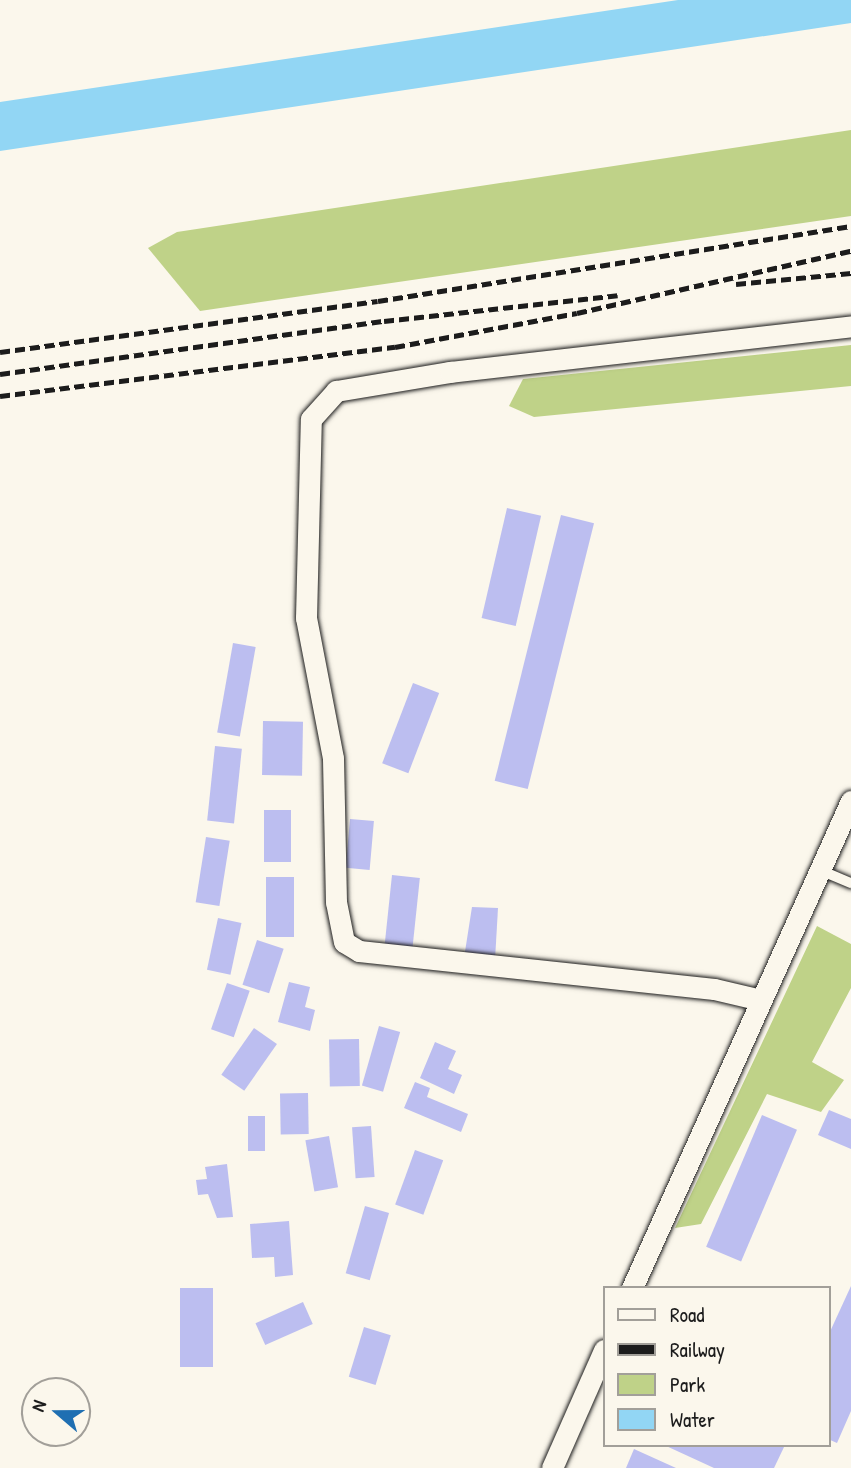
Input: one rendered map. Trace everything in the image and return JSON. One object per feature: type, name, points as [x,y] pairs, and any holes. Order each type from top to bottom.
[{"type":"street","points":[[761,1000],[714,989],[359,951],[344,942],[336,902],[333,758],[306,618],[311,419],[336,391],[450,372],[851,326]]},
{"type":"street","points":[[633,1286],[851,801]]},
{"type":"street","points":[[552,1468],[602,1355]]},
{"type":"lane","points":[[820,870],[851,883]]},
{"type":"green space","points":[[851,130],[851,216],[200,311],[148,248],[177,232]]},
{"type":"green space","points":[[851,345],[851,386],[534,417],[509,406],[523,379]]},
{"type":"green space","points":[[817,926],[851,944],[851,988],[812,1062],[844,1080],[821,1112],[767,1094],[701,1224],[675,1228]]},
{"type":"water","points":[[678,0],[851,0],[851,23],[0,151],[0,102]]},
{"type":"building","points":[[507,508],[541,516],[516,626],[482,618]]},
{"type":"building","points":[[561,515],[594,523],[528,789],[495,781]]},
{"type":"building","points":[[233,643],[256,647],[240,737],[217,733]]},
{"type":"building","points":[[413,683],[439,693],[408,773],[382,763]]},
{"type":"building","points":[[263,721],[303,722],[302,776],[262,775]]},
{"type":"building","points":[[215,746],[242,749],[234,823],[207,821]]},
{"type":"building","points":[[264,810],[291,810],[291,862],[264,862]]},
{"type":"building","points":[[350,819],[374,821],[370,870],[346,868]]},
{"type":"building","points":[[206,837],[230,841],[219,906],[196,902]]},
{"type":"building","points":[[392,875],[420,878],[412,949],[385,946]]},
{"type":"building","points":[[266,877],[294,877],[294,937],[266,937]]},
{"type":"building","points":[[472,907],[498,908],[495,960],[464,958]]},
{"type":"building","points":[[218,918],[241,923],[230,975],[207,970]]},
{"type":"building","points":[[257,940],[284,949],[269,993],[242,985]]},
{"type":"building","points":[[289,982],[310,987],[305,1007],[315,1010],[310,1031],[278,1022]]},
{"type":"building","points":[[227,983],[250,991],[234,1037],[211,1029]]},
{"type":"building","points":[[379,1026],[400,1032],[383,1092],[362,1086]]},
{"type":"building","points":[[254,1028],[277,1044],[244,1091],[221,1075]]},
{"type":"building","points":[[359,1039],[360,1086],[330,1087],[329,1040]]},
{"type":"building","points":[[435,1042],[456,1051],[448,1069],[462,1075],[454,1094],[420,1078]]},
{"type":"building","points":[[415,1082],[430,1088],[427,1097],[468,1114],[461,1132],[404,1108]]},
{"type":"building","points":[[280,1093],[308,1093],[309,1134],[281,1134]]},
{"type":"building","points":[[829,1110],[851,1119],[851,1149],[818,1135]]},
{"type":"building","points":[[762,1115],[797,1130],[741,1261],[706,1247]]},
{"type":"building","points":[[248,1116],[265,1116],[265,1151],[248,1151]]},
{"type":"building","points":[[371,1126],[375,1177],[356,1178],[352,1127]]},
{"type":"building","points":[[329,1136],[338,1187],[314,1191],[305,1140]]},
{"type":"building","points":[[415,1150],[443,1160],[423,1215],[395,1205]]},
{"type":"building","points":[[227,1164],[233,1217],[217,1218],[208,1194],[198,1195],[196,1180],[207,1179],[205,1167]]},
{"type":"building","points":[[365,1206],[389,1213],[370,1280],[346,1273]]},
{"type":"building","points":[[289,1221],[293,1275],[275,1277],[274,1257],[252,1258],[250,1224]]},
{"type":"building","points":[[851,1286],[851,1411],[837,1443],[830,1440],[830,1332]]},
{"type":"building","points":[[180,1288],[213,1288],[213,1367],[180,1367]]},
{"type":"building","points":[[303,1302],[313,1324],[265,1345],[255,1323]]},
{"type":"building","points":[[364,1327],[391,1335],[376,1385],[349,1377]]},
{"type":"building","points":[[668,1447],[784,1447],[774,1468],[714,1468]]},
{"type":"building","points":[[634,1449],[676,1468],[626,1468]]},
{"type":"railway","points":[[0,352],[378,301],[851,226]]},
{"type":"railway","points":[[0,396],[395,347],[577,313],[851,251]]},
{"type":"railway","points":[[736,284],[851,273]]},
{"type":"railway","points":[[0,374],[384,321],[618,295]]}]
